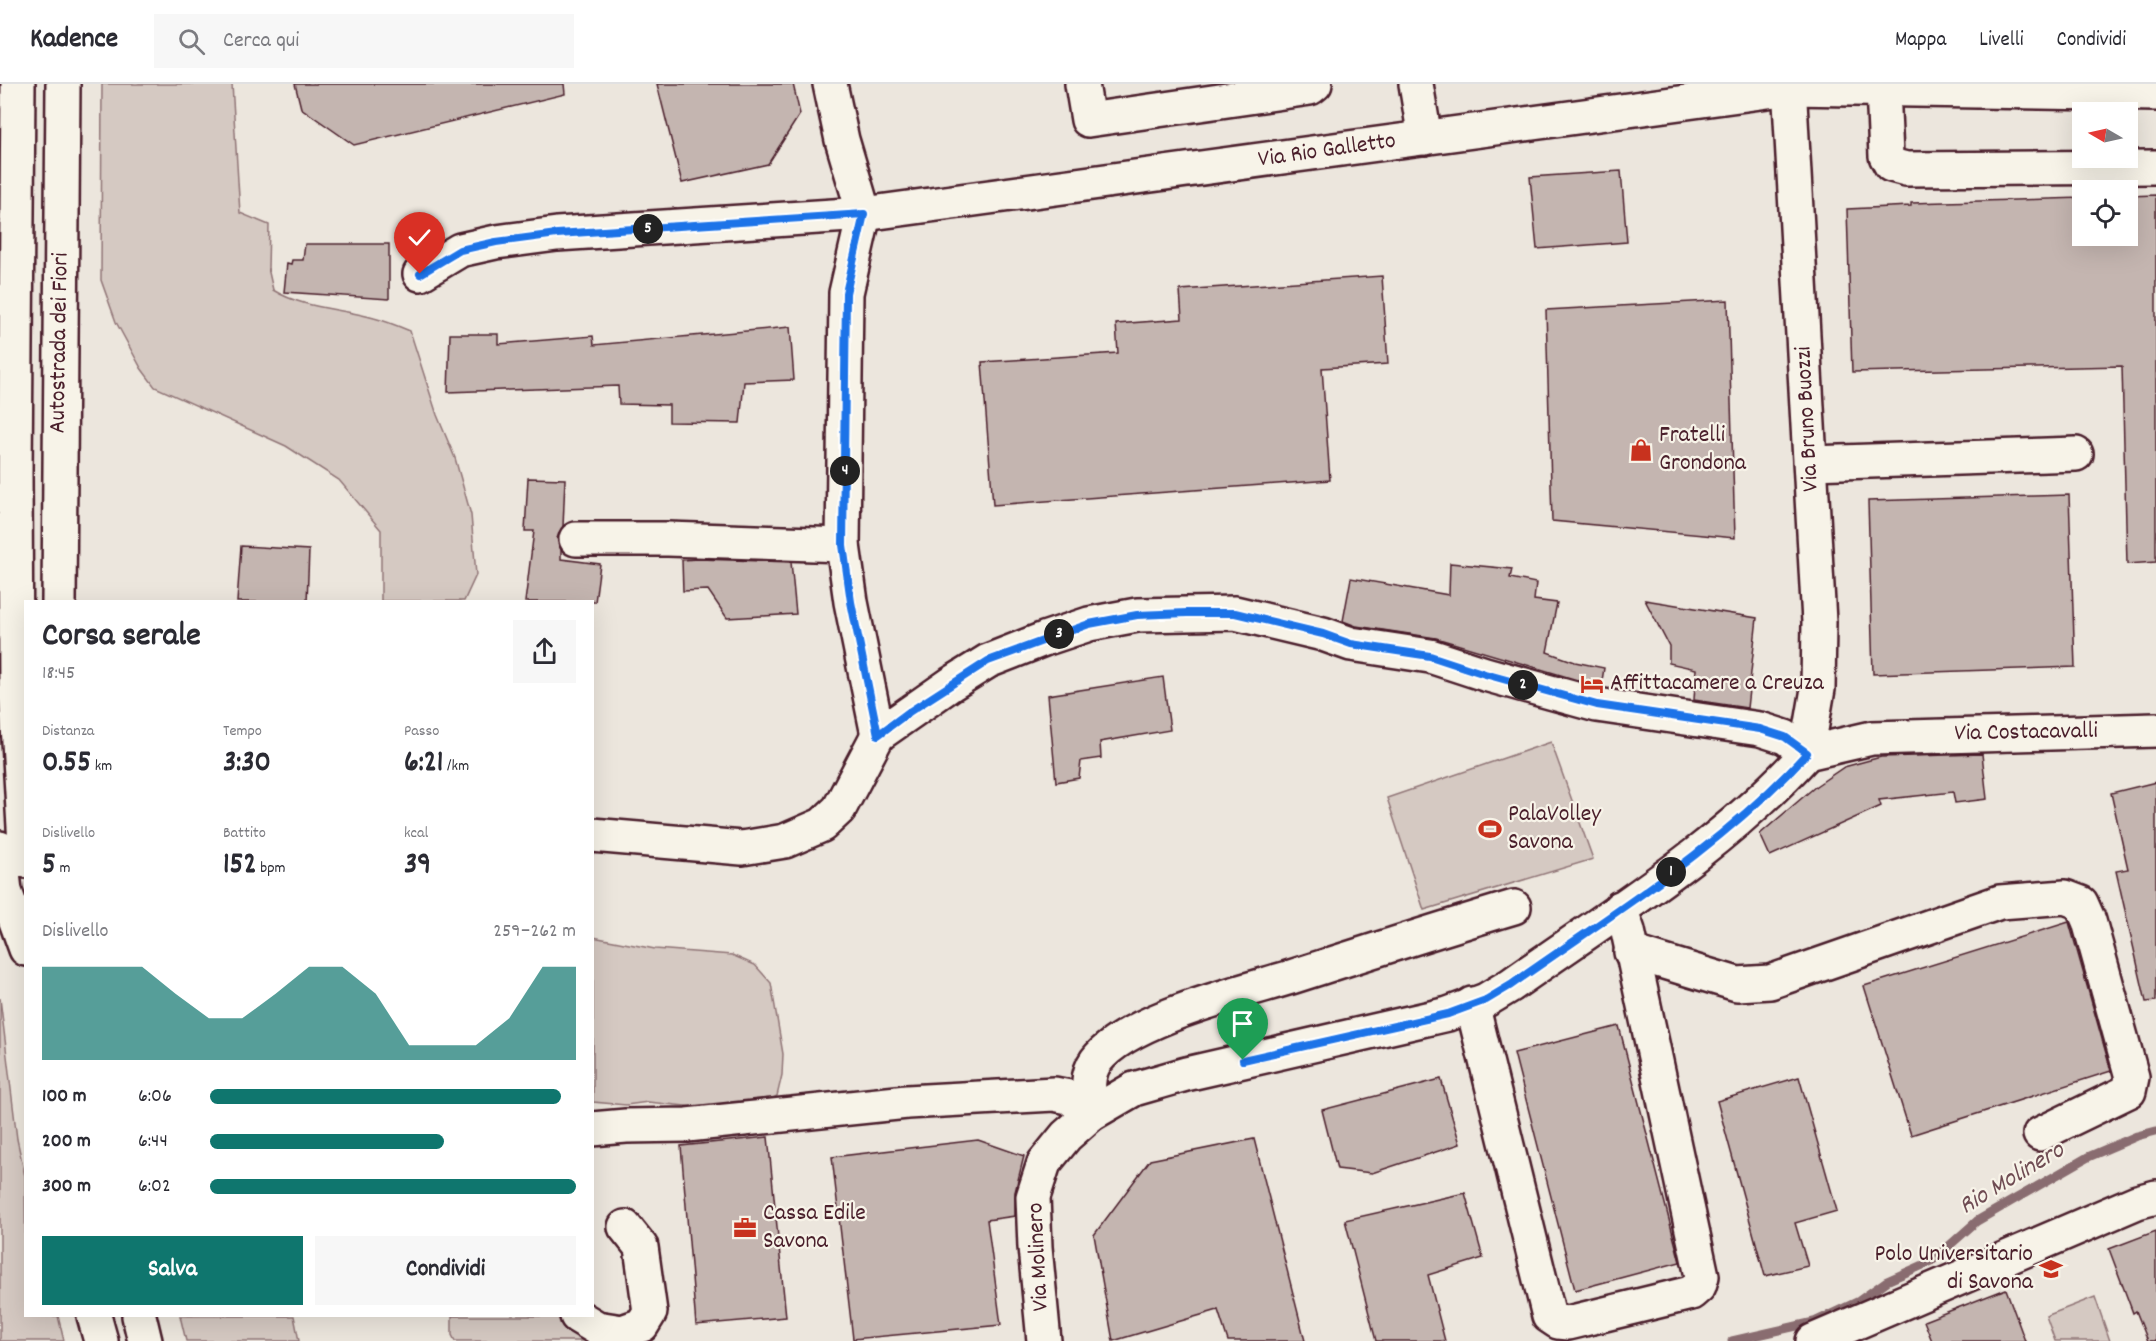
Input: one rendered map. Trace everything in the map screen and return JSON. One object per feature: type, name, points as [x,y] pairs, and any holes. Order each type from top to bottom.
[{"type":"main road","name":"Autostrada dei Fiori","points":[[18,84],[16,678],[24,824]]},
{"type":"main road","name":"Autostrada dei Fiori","points":[[59,600],[63,84]]},
{"type":"main road","points":[[830,84],[842,140],[864,214],[846,293],[843,545],[851,602],[878,735]]},
{"type":"main road","points":[[1082,84],[1088,120],[1310,88],[1315,84]]},
{"type":"main road","points":[[1416,84],[1425,138]]},
{"type":"main road","name":"Via Rio Galletto","points":[[420,274],[460,250],[496,242],[557,234],[864,214],[1425,138],[1789,85],[2156,94]]},
{"type":"main road","name":"Via Bruno Buozzi","points":[[1789,85],[1819,622],[1818,678],[1807,753]]},
{"type":"main road","points":[[1883,88],[1886,156],[1891,165],[1906,169],[2156,167]]},
{"type":"main road","points":[[0,227],[17,158]]},
{"type":"main road","points":[[1811,464],[2076,454]]},
{"type":"main road","points":[[576,539],[668,539],[843,545]]},
{"type":"main road","points":[[594,835],[742,848],[785,841],[822,825],[839,809],[878,735],[988,661],[1089,624],[1137,615],[1235,613],[1323,634],[1351,644],[1430,656],[1597,705],[1760,729],[1785,737],[1807,753]]},
{"type":"main road","name":"Via Costacavalli","points":[[1807,753],[1872,738],[2156,730]]},
{"type":"main road","name":"Via Molinero","points":[[1044,1341],[1035,1247],[1034,1197],[1044,1163],[1066,1136],[1090,1114],[1134,1089],[1186,1074],[1448,1014],[1486,1000],[1511,985],[1665,876],[1748,811],[1807,753]]},
{"type":"main road","points":[[0,848],[5,891],[24,943]]},
{"type":"main road","points":[[1631,952],[1737,984],[1770,982],[2000,902],[2065,897],[2081,903],[2089,921],[2132,1077],[2129,1090],[2040,1134]]},
{"type":"main road","points":[[1090,1114],[1088,1081],[1095,1062],[1113,1044],[1151,1024],[1206,1002],[1514,907]]},
{"type":"main road","points":[[1472,1004],[1549,1316],[1558,1322],[1568,1323],[1690,1293],[1699,1286],[1702,1276],[1620,908]]},
{"type":"main road","points":[[594,1129],[687,1125],[907,1102],[1054,1094],[1069,1097],[1090,1114]]},
{"type":"main road","points":[[1813,1341],[2137,1202],[2156,1197]]},
{"type":"main road","points":[[580,1317],[597,1328],[622,1332],[642,1325],[650,1312],[641,1246],[625,1227]]},
{"type":"main road","points":[[94,1317],[101,1341]]},
{"type":"main road","points":[[140,1317],[146,1341]]},
{"type":"shaded area","points":[[102,84],[232,84],[240,213],[269,225],[268,268],[273,290],[310,305],[374,318],[410,331],[437,415],[455,458],[471,515],[476,575],[464,600],[381,600],[381,530],[339,480],[286,446],[155,387],[141,368],[116,322],[101,280]]},
{"type":"shaded area","name":"PalaVolley Savona","points":[[1551,742],[1593,859],[1424,910],[1387,798]]},
{"type":"shaded area","points":[[594,937],[655,949],[732,955],[755,965],[771,983],[783,1054],[782,1075],[777,1096],[758,1106],[714,1109],[648,1102],[626,1105],[594,1102]]},
{"type":"shaded area","points":[[0,998],[17,1139],[24,1171],[24,1317],[58,1317],[64,1341],[0,1341]]},
{"type":"shaded area","points":[[2095,1297],[2110,1341],[2055,1341],[2046,1316]]},
{"type":"shaded area","points":[[180,1317],[294,1317],[299,1341],[186,1341]]},
{"type":"shaded area","points":[[452,1317],[560,1317],[578,1330],[584,1341],[455,1341],[452,1335]]},
{"type":"building","points":[[295,84],[564,84],[565,94],[354,145],[301,108]]},
{"type":"building","points":[[657,84],[793,84],[800,114],[768,164],[682,183]]},
{"type":"building","points":[[1621,171],[1627,242],[1537,249],[1530,177]]},
{"type":"building","points":[[2156,195],[2156,562],[2127,564],[2122,366],[1852,372],[1847,209],[1911,206],[1911,203],[2072,198],[2072,246],[2138,246],[2138,196]]},
{"type":"building","points":[[305,244],[389,244],[389,299],[284,292],[287,263],[291,264],[292,260],[303,260]]},
{"type":"building","points":[[1382,276],[1388,364],[1322,368],[1330,480],[993,505],[982,362],[1118,353],[1116,324],[1182,319],[1180,290]]},
{"type":"building","name":"Fratelli Grondona","points":[[1728,300],[1735,538],[1552,521],[1546,310]]},
{"type":"building","points":[[790,327],[794,380],[744,382],[740,423],[669,422],[669,405],[619,404],[618,386],[448,392],[450,334],[498,334],[498,344],[593,336],[594,345]]},
{"type":"building","points":[[528,478],[565,479],[563,527],[557,538],[561,559],[600,564],[595,602],[594,600],[525,600],[534,531],[525,531]]},
{"type":"building","points":[[2069,495],[2075,667],[1873,674],[1868,501]]},
{"type":"building","points":[[241,546],[309,550],[307,600],[237,600]]},
{"type":"building","points":[[682,560],[791,562],[796,614],[727,618],[708,590],[683,591]]},
{"type":"building","points":[[1450,563],[1512,569],[1510,578],[1536,583],[1534,600],[1557,603],[1547,652],[1575,662],[1604,668],[1601,687],[1436,638],[1356,626],[1343,621],[1351,578],[1449,595]]},
{"type":"building","points":[[1645,600],[1757,618],[1747,708],[1694,700],[1696,669],[1669,663],[1669,646]]},
{"type":"building","points":[[1163,677],[1170,730],[1100,742],[1101,758],[1081,761],[1079,778],[1056,782],[1048,695]]},
{"type":"building","points":[[1982,754],[1987,799],[1955,803],[1953,792],[1879,800],[1881,806],[1770,856],[1760,834],[1816,786],[1844,767],[1881,757]]},
{"type":"building","points":[[2156,782],[2156,1001],[2146,1002],[2116,871],[2128,869],[2111,793]]},
{"type":"building","points":[[2069,922],[2111,1071],[1911,1135],[1864,986]]},
{"type":"building","points":[[1619,1026],[1680,1262],[1575,1290],[1514,1053]]},
{"type":"building","points":[[1799,1077],[1837,1211],[1795,1223],[1808,1266],[1765,1276],[1717,1101]]},
{"type":"building","points":[[1441,1079],[1460,1144],[1372,1173],[1337,1169],[1322,1110]]},
{"type":"building","points":[[768,1137],[786,1317],[696,1325],[681,1146]]},
{"type":"building","points":[[1254,1139],[1305,1341],[1228,1341],[1218,1310],[1113,1341],[1094,1235],[1150,1160]]},
{"type":"building","points":[[978,1140],[1024,1156],[1015,1192],[1015,1216],[987,1220],[1001,1325],[853,1339],[832,1157]]},
{"type":"building","points":[[1465,1193],[1483,1258],[1428,1275],[1445,1341],[1376,1341],[1345,1220]]},
{"type":"building","points":[[2156,1231],[2156,1341],[2148,1341],[2136,1311],[2133,1313],[2109,1249]]},
{"type":"building","points":[[2006,1289],[2025,1341],[1932,1341],[1924,1321]]},
{"type":"waterway","name":"Rio Molinero","points":[[1732,1341],[1814,1322],[1859,1301],[1887,1281],[1932,1261],[1977,1221],[2088,1157],[2137,1136],[2156,1131]]},
{"type":"place","name":"Fratelli Grondona","points":[[1641,450]]},
{"type":"place","name":"Affittacamere a Creuza","points":[[1592,684]]},
{"type":"place","name":"PalaVolley Savona","points":[[1490,829]]},
{"type":"place","name":"Cassa Edile Savona","points":[[745,1228]]},
{"type":"place","name":"Polo Universitario di Savona","points":[[2051,1269]]},
{"type":"route","points":[[420,274],[460,250],[496,242],[557,234],[864,214],[846,293],[843,545],[851,602],[878,735],[988,661],[1044,639],[1089,624],[1137,615],[1235,613],[1323,634],[1351,644],[1430,656],[1597,705],[1691,717],[1760,729],[1785,737],[1807,753],[1748,811],[1665,876],[1511,985],[1486,1000],[1448,1014],[1243,1060]]}]
